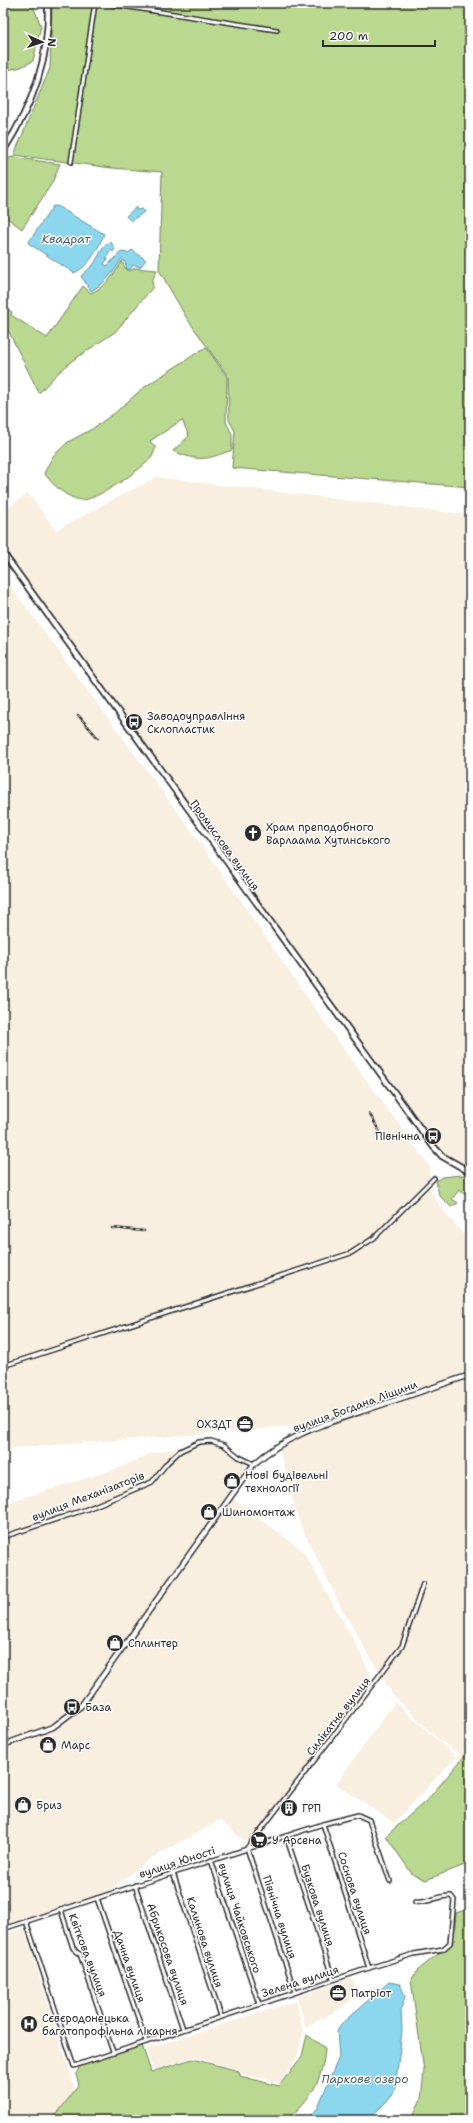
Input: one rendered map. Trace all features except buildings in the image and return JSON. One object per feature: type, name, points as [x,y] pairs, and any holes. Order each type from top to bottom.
[{"type":"main road","points":[[3,152],[25,115],[39,80],[46,45],[48,3]]},
{"type":"main road","name":"Промислова вулиця","points":[[3,553],[434,1146],[442,1156],[470,1172]]},
{"type":"main road","name":"вулиця Богдана Ліщини","points":[[3,1745],[53,1727],[81,1706],[254,1464],[281,1444],[300,1434],[470,1375]]},
{"type":"street","points":[[71,162],[95,3]]},
{"type":"street","points":[[102,3],[277,30]]},
{"type":"street","points":[[3,1366],[351,1252],[374,1238],[434,1178]]},
{"type":"street","name":"вулиця Механізаторів","points":[[3,1537],[87,1509],[152,1482],[167,1463],[180,1451],[198,1442],[211,1441],[224,1445],[239,1457],[254,1464]]},
{"type":"street","name":"Силікатна вулиця","points":[[247,1848],[402,1646],[423,1584]]},
{"type":"street","name":"вулиця Юності","points":[[3,1929],[247,1848],[323,1824],[358,1815],[369,1820],[390,1881]]},
{"type":"street","name":"Соснова вулиця","points":[[323,1824],[370,1968]]},
{"type":"street","name":"Бузкова вулиця","points":[[286,1836],[333,1979]]},
{"type":"street","name":"Північна вулиця","points":[[247,1848],[295,1992]]},
{"type":"street","name":"вулиця Чайковського","points":[[211,1860],[259,2004]]},
{"type":"street","name":"Калинова вулиця","points":[[173,1873],[221,2016]]},
{"type":"street","name":"Абрикосова вулиця","points":[[135,1886],[184,2029]]},
{"type":"street","name":"Зелена вулиця","points":[[26,1921],[74,2066],[333,1979],[414,1954],[434,1951],[443,1948],[450,1943],[454,1900],[451,1896],[446,1896],[423,1903],[415,1902]]},
{"type":"street","name":"Дачна вулиця","points":[[97,1898],[146,2041]]},
{"type":"street","name":"Квіткова вулиця","points":[[60,1910],[73,1948],[80,1954],[113,2052]]},
{"type":"shaded area","points":[[156,477],[470,515],[470,1168],[452,1159],[441,1150],[3,548],[3,512],[28,493],[56,530]]},
{"type":"shaded area","points":[[3,576],[199,841],[327,1026],[430,1167],[429,1188],[441,1208],[470,1242],[470,1363],[465,1365],[468,1374],[417,1390],[416,1386],[369,1406],[304,1425],[14,1448],[3,1455]]},
{"type":"shaded area","points":[[470,1378],[470,1750],[458,1764],[459,1754],[438,1739],[392,1694],[343,1611],[299,1522],[279,1447],[319,1428]]},
{"type":"shaded area","points":[[209,1444],[225,1448],[247,1466],[81,1703],[50,1725],[3,1741],[3,1504],[119,1468],[149,1454],[180,1447]]},
{"type":"shaded area","points":[[233,1498],[303,1551],[353,1639],[373,1680],[248,1844],[220,1820],[150,1859],[108,1892],[3,1926],[3,1747],[60,1726],[86,1705]]},
{"type":"shaded area","points":[[395,1702],[456,1757],[394,1823],[336,1784]]},
{"type":"shaded area","name":"Сєвєродонецька багатопрофільна лікарня","points":[[24,1928],[76,2091],[54,2120],[3,2120],[3,1935]]},
{"type":"shaded area","points":[[352,1978],[359,1993],[343,2007],[306,2028],[297,1997]]},
{"type":"shaded area","points":[[296,2001],[303,2032],[297,2058],[280,2083],[241,2074],[240,2070],[193,2057],[153,2070],[146,2049]]},
{"type":"green space","points":[[3,3],[32,3],[41,26],[33,61],[21,67],[3,71]]},
{"type":"green space","points":[[52,3],[470,3],[470,487],[232,468],[235,431],[229,420],[228,376],[186,317],[159,270],[162,172],[112,168],[14,155],[50,68]]},
{"type":"green space","points":[[12,157],[60,164],[52,183],[22,229],[3,215],[3,160]]},
{"type":"green space","points":[[122,261],[126,270],[133,270],[134,268],[157,270],[152,281],[153,287],[115,332],[73,360],[39,393],[3,320],[3,306],[12,312],[11,315],[47,338],[83,286],[91,293],[101,287],[109,280]]},
{"type":"green space","points":[[206,347],[227,377],[226,422],[232,434],[232,450],[208,458],[189,457],[173,451],[189,436],[182,420],[150,441],[156,448],[152,457],[147,462],[129,476],[96,496],[81,500],[75,499],[60,490],[47,477],[44,473],[53,456],[68,442],[92,429],[116,412],[143,388]]},
{"type":"green space","points":[[469,1175],[469,1187],[464,1194],[459,1190],[452,1199],[458,1203],[451,1207],[439,1195],[436,1181],[442,1177]]},
{"type":"green space","points":[[470,1750],[470,1863],[426,1880],[412,1874],[386,1836],[427,1800]]},
{"type":"green space","points":[[470,1908],[470,2120],[411,2120],[421,2099],[424,2071],[411,1980],[417,1971],[454,1941],[456,1913]]},
{"type":"green space","points":[[307,2035],[325,2048],[322,2070],[309,2096],[287,2120],[52,2120],[79,2085],[76,2074],[80,2066],[142,2045],[151,2072],[192,2059],[239,2071],[240,2076],[279,2086],[302,2056]]},
{"type":"water","name":"Квадрат","points":[[53,206],[57,206],[104,234],[99,246],[89,262],[74,273],[28,243]]},
{"type":"water","points":[[136,207],[136,210],[142,209],[144,212],[131,221],[126,216]]},
{"type":"water","points":[[111,242],[115,249],[113,252],[111,250],[106,259],[108,259],[104,264],[107,266],[121,252],[128,253],[132,250],[146,260],[140,267],[133,265],[130,270],[127,269],[125,262],[121,259],[109,277],[101,285],[91,291],[81,276],[94,264],[104,246]]},
{"type":"water","name":"Паркове озеро","points":[[389,1982],[400,1984],[405,1996],[401,2009],[402,2031],[395,2089],[392,2096],[368,2120],[306,2120],[317,2109],[339,2057],[337,2032],[340,2025]]},
{"type":"railway","points":[[78,715],[98,738]]},
{"type":"railway","points":[[369,1113],[384,1139]]},
{"type":"railway","points":[[112,1228],[144,1231]]},
{"type":"place","name":"Заводоуправління Склопластик","points":[[134,722]]},
{"type":"place","name":"Храм преподобного Варлаама Хутинського","points":[[253,833]]},
{"type":"place","name":"Північна","points":[[433,1136]]},
{"type":"place","name":"ОХЗДТ","points":[[245,1424]]},
{"type":"place","name":"Нові будівельні технології","points":[[232,1481]]},
{"type":"place","name":"Шиномонтаж","points":[[209,1512]]},
{"type":"place","name":"Сплинтер","points":[[115,1643]]},
{"type":"place","name":"База","points":[[72,1707]]},
{"type":"place","name":"Марс","points":[[48,1745]]},
{"type":"place","name":"Бриз","points":[[23,1805]]},
{"type":"place","name":"ГРП","points":[[289,1808]]},
{"type":"place","name":"У Арсена","points":[[259,1840]]},
{"type":"place","name":"Патріот","points":[[338,1993]]},
{"type":"place","name":"Сєвєродонецька багатопрофільна лікарня","points":[[29,2024]]}]
